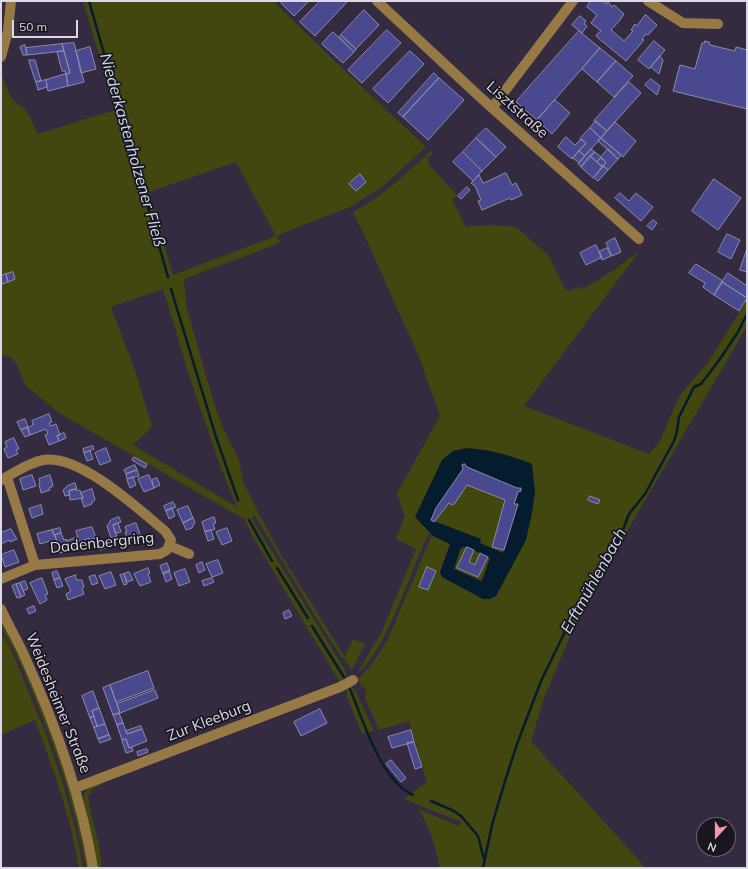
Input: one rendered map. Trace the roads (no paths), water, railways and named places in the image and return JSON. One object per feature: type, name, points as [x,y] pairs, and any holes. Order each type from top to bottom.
[{"type":"street","points":[[1,57],[8,31],[11,1]]},
{"type":"street","name":"Lisztstraße","points":[[377,1],[492,108],[639,238]]},
{"type":"street","points":[[492,108],[573,1]]},
{"type":"street","points":[[648,1],[683,23],[718,24]]},
{"type":"street","name":"Dadenbergring","points":[[1,579],[35,565],[153,555],[164,552],[170,546],[170,537],[165,531],[111,488],[77,467],[59,460],[43,460],[4,479],[35,565]]},
{"type":"street","name":"Dadenbergring","points":[[170,546],[189,554]]},
{"type":"street","name":"Weidesheimer Straße","points":[[1,609],[28,663],[56,733],[75,788],[93,868]]},
{"type":"street","name":"Zur Kleeburg","points":[[75,788],[333,690],[353,680]]},
{"type":"water","points":[[467,448],[484,450],[532,464],[535,492],[526,540],[496,596],[490,599],[483,599],[442,577],[440,572],[450,544],[433,536],[415,517],[442,460],[453,451]],"holes":[[[464,464],[467,467],[517,488],[521,488],[521,491],[518,492],[514,504],[518,505],[503,553],[480,543],[481,539],[431,520],[436,508],[463,469],[462,466]],[[463,547],[467,547],[490,558],[481,581],[454,569],[460,550]]]},
{"type":"waterway","name":"Niederkastenholzener Fließ","points":[[89,1],[168,277]]},
{"type":"waterway","name":"Niederkastenholzener Fließ","points":[[171,289],[216,437],[238,500]]},
{"type":"waterway","name":"Erftmühlenbach","points":[[483,868],[492,825],[505,781],[517,744],[541,681],[577,607],[616,543],[629,514],[645,494],[674,441],[679,417],[694,387],[701,384],[720,359],[738,332],[747,314]]},
{"type":"waterway","name":"Niederkastenholzener Fließ","points":[[249,520],[272,561]]},
{"type":"waterway","name":"Niederkastenholzener Fließ","points":[[277,568],[308,618]]},
{"type":"waterway","name":"Niederkastenholzener Fließ","points":[[312,626],[345,679]]},
{"type":"waterway","name":"Niederkastenholzener Fließ","points":[[350,689],[367,732],[382,763],[391,777],[402,788],[413,795]]},
{"type":"waterway","name":"Niederkastenholzener Fließ","points":[[431,801],[454,811],[462,817],[478,836],[484,859]]}]
